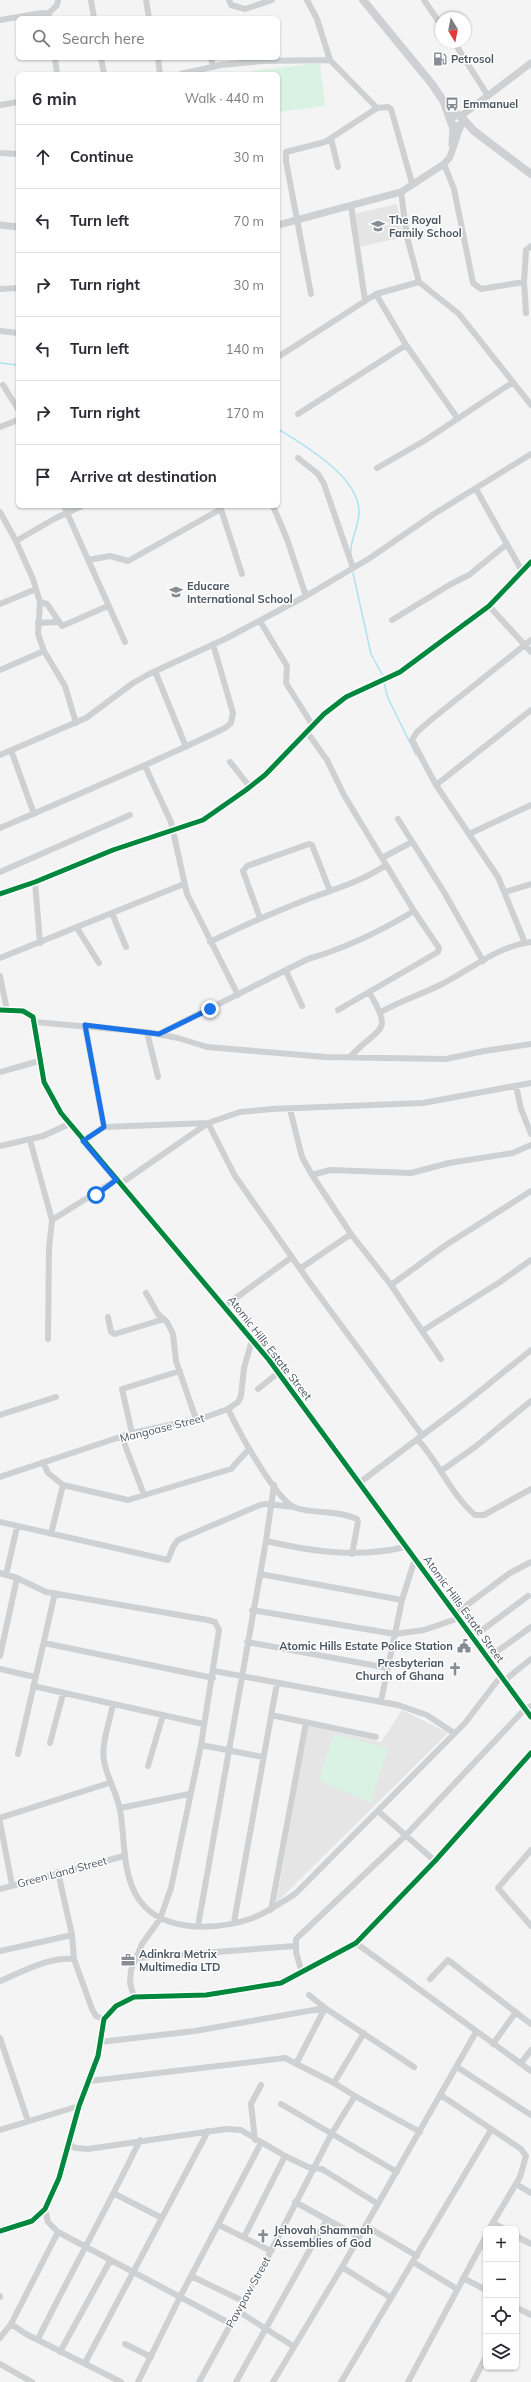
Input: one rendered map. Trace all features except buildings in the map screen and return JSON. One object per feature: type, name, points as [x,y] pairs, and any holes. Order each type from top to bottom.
[{"type":"main road","points":[[363,0],[420,68],[459,121],[531,174]]},
{"type":"street","points":[[24,16],[42,13],[49,16],[57,5],[58,0]]},
{"type":"street","points":[[91,0],[94,16]]},
{"type":"street","points":[[146,0],[149,16]]},
{"type":"street","points":[[229,0],[231,5],[245,9],[272,0]]},
{"type":"street","points":[[307,0],[317,19],[330,60],[377,108]]},
{"type":"street","points":[[424,0],[435,16]]},
{"type":"street","points":[[0,20],[16,17]]},
{"type":"street","points":[[458,48],[488,96]]},
{"type":"street","points":[[55,60],[57,72]]},
{"type":"street","points":[[101,60],[104,72]]},
{"type":"street","points":[[158,60],[160,72]]},
{"type":"street","points":[[211,60],[212,66]]},
{"type":"street","points":[[189,72],[212,66],[263,62],[330,60]]},
{"type":"street","points":[[280,224],[401,192],[412,183],[444,164],[450,157],[459,121],[475,106],[531,63]]},
{"type":"street","points":[[0,105],[16,102]]},
{"type":"street","points":[[311,294],[296,220],[286,162],[286,152],[331,139],[377,108],[388,107],[391,109],[412,183]]},
{"type":"street","points":[[331,139],[338,167]]},
{"type":"street","points":[[0,153],[16,154]]},
{"type":"street","points":[[444,164],[454,190],[473,283],[481,289],[524,282]]},
{"type":"street","points":[[401,192],[407,237],[420,282],[459,314],[531,405]]},
{"type":"street","points":[[351,206],[365,300]]},
{"type":"street","points":[[0,225],[16,227]]},
{"type":"street","points":[[526,313],[524,282],[526,250],[531,246]]},
{"type":"street","points":[[280,356],[376,294],[420,282]]},
{"type":"street","points":[[0,289],[16,288]]},
{"type":"street","points":[[376,294],[406,345],[458,419]]},
{"type":"street","points":[[0,331],[16,332]]},
{"type":"street","points":[[298,414],[406,345]]},
{"type":"street","points":[[377,468],[458,419],[513,382]]},
{"type":"street","points":[[3,385],[16,406]]},
{"type":"street","points":[[0,427],[16,421]]},
{"type":"street","points":[[0,755],[76,723],[99,710],[133,683],[260,621],[306,596],[353,568],[434,514],[531,454]]},
{"type":"street","points":[[298,458],[318,474],[324,484],[353,568]]},
{"type":"street","points":[[476,489],[522,571]]},
{"type":"street","points":[[65,508],[125,642]]},
{"type":"street","points":[[16,541],[54,519],[78,508]]},
{"type":"street","points":[[88,560],[110,556],[128,561],[218,508]]},
{"type":"street","points":[[220,508],[242,574]]},
{"type":"street","points":[[274,508],[288,539],[306,596]]},
{"type":"street","points":[[0,512],[16,541],[36,589],[40,602],[38,634],[44,651],[65,686],[76,723]]},
{"type":"street","points":[[392,620],[451,584],[469,575],[507,544]]},
{"type":"street","points":[[0,894],[35,882],[113,850],[174,831],[203,820],[250,787],[313,726],[346,697],[400,672],[489,606],[531,562]]},
{"type":"street","points":[[0,604],[36,589]]},
{"type":"street","points":[[40,602],[47,604],[62,626],[108,606]]},
{"type":"street","points":[[489,606],[531,652]]},
{"type":"street","points":[[260,621],[287,666],[286,683],[313,726]]},
{"type":"street","points":[[38,623],[58,622]]},
{"type":"street","points":[[381,1012],[396,1003],[441,985],[483,961],[514,946],[528,943],[498,877],[436,786],[412,740],[413,737],[531,640]]},
{"type":"street","points":[[0,828],[99,784],[145,766],[225,728],[233,718],[213,644]]},
{"type":"street","points":[[0,670],[44,651]]},
{"type":"street","points":[[155,671],[186,746]]},
{"type":"street","points":[[436,786],[531,710]]},
{"type":"street","points":[[307,732],[327,760],[344,795],[414,911],[440,948],[438,952],[338,1010]]},
{"type":"street","points":[[11,750],[34,814]]},
{"type":"street","points":[[230,762],[250,787]]},
{"type":"street","points":[[145,766],[174,831],[184,884],[210,942],[238,995]]},
{"type":"street","points":[[469,834],[531,805]]},
{"type":"street","points":[[0,872],[130,815]]},
{"type":"street","points":[[398,819],[444,892],[483,961]]},
{"type":"street","points":[[382,858],[412,842]]},
{"type":"street","points":[[260,918],[243,871],[247,866],[309,844],[312,845],[330,891]]},
{"type":"street","points":[[210,942],[260,918],[330,891],[347,887],[386,865]]},
{"type":"street","points":[[35,882],[40,942]]},
{"type":"street","points":[[0,958],[184,884]]},
{"type":"street","points":[[505,892],[531,884]]},
{"type":"street","points":[[159,1034],[308,960],[376,933],[414,911]]},
{"type":"street","points":[[112,913],[126,947]]},
{"type":"street","points":[[77,928],[99,963]]},
{"type":"street","points":[[286,971],[302,1006]]},
{"type":"street","points":[[0,976],[4,1010],[28,1013],[35,1022],[85,1025],[147,1032],[207,1047],[286,1055],[446,1059],[484,1051],[531,1044]]},
{"type":"street","points":[[352,1056],[361,1045],[380,1030],[383,1020],[381,1012],[369,992]]},
{"type":"street","name":"Atomic Hills Estate Street","points":[[35,1022],[39,1061],[49,1094],[69,1124],[225,1306],[278,1373],[488,1658],[528,1708],[531,1718]]},
{"type":"street","points":[[85,1025],[104,1127]]},
{"type":"street","points":[[147,1032],[158,1077]]},
{"type":"street","points":[[0,1072],[39,1061]]},
{"type":"street","points":[[52,1220],[118,1182],[208,1123],[240,1112],[395,1106],[447,1099],[531,1083]]},
{"type":"street","points":[[516,1086],[521,1109],[531,1134]]},
{"type":"street","points":[[290,1109],[302,1157],[312,1175],[351,1234],[391,1285],[441,1359]]},
{"type":"street","points":[[83,1141],[104,1127],[208,1123]]},
{"type":"street","points":[[208,1123],[234,1176],[301,1268],[310,1283],[422,1435]]},
{"type":"street","points":[[0,1146],[43,1136],[69,1124]]},
{"type":"street","points":[[30,1140],[52,1220],[49,1248],[48,1339]]},
{"type":"street","points":[[312,1175],[330,1170],[411,1172],[449,1163],[513,1152],[531,1145]]},
{"type":"street","points":[[391,1285],[446,1245],[531,1191]]},
{"type":"street","points":[[301,1268],[351,1234]]},
{"type":"street","points":[[225,1306],[292,1257]]},
{"type":"street","points":[[422,1330],[500,1282],[531,1260]]},
{"type":"street","points":[[146,1293],[158,1314],[164,1319],[173,1334],[176,1361],[196,1419]]},
{"type":"street","points":[[108,1317],[111,1332],[115,1334],[164,1319]]},
{"type":"street","points":[[252,1340],[244,1368],[241,1396],[238,1402],[228,1410],[249,1449],[274,1485],[294,1507]]},
{"type":"street","points":[[360,1483],[418,1440],[422,1435],[464,1404],[531,1350]]},
{"type":"street","points":[[132,1433],[122,1389],[180,1371]]},
{"type":"street","points":[[258,1389],[278,1373]]},
{"type":"street","points":[[0,1416],[56,1397]]},
{"type":"street","points":[[441,1471],[531,1401]]},
{"type":"street","name":"Mangoase Street","points":[[0,1477],[132,1433],[196,1419],[228,1410]]},
{"type":"street","points":[[122,1437],[144,1496]]},
{"type":"street","points":[[418,1440],[434,1458],[441,1471],[476,1515],[484,1515],[531,1489]]},
{"type":"street","points":[[43,1462],[48,1473],[63,1485],[128,1500],[231,1469],[249,1449]]},
{"type":"street","points":[[51,1534],[63,1485]]},
{"type":"street","points":[[198,1926],[243,1677],[252,1610],[266,1541],[274,1485]]},
{"type":"street","points":[[0,1522],[168,1560],[173,1547],[178,1540],[233,1515],[260,1505],[271,1504],[357,1519],[358,1522],[352,1554]]},
{"type":"street","points":[[17,1527],[3,1574],[17,1578],[32,1586],[55,1593],[215,1622],[219,1630],[201,1745],[189,1794],[171,1888],[160,1919],[150,1932],[136,1958],[130,1983],[134,1997]]},
{"type":"street","points":[[266,1541],[306,1550],[352,1554],[405,1546]]},
{"type":"street","points":[[381,1701],[402,1600],[414,1558]]},
{"type":"street","points":[[252,1610],[395,1634],[424,1630],[457,1616],[510,1573],[531,1562]]},
{"type":"street","points":[[260,1574],[402,1600]]},
{"type":"street","points":[[0,1656],[17,1578]]},
{"type":"street","points":[[18,1754],[55,1593]]},
{"type":"street","points":[[473,1637],[528,1596]]},
{"type":"street","points":[[488,1658],[531,1627]]},
{"type":"street","points":[[247,1642],[388,1668]]},
{"type":"street","points":[[44,1643],[213,1675],[243,1677],[381,1701],[414,1709],[441,1723],[454,1733]]},
{"type":"street","points":[[113,1704],[103,1753],[109,1783],[120,1808],[125,1841],[124,1856],[136,1894],[160,1919],[180,1925],[198,1926],[234,1922],[252,1918],[271,1910],[295,1894],[465,1723],[503,1678],[531,1660]]},
{"type":"street","points":[[0,1669],[35,1677]]},
{"type":"street","points":[[234,1922],[277,1683]]},
{"type":"street","points":[[33,1686],[63,1694],[204,1724]]},
{"type":"street","points":[[50,1743],[63,1694]]},
{"type":"street","points":[[302,1973],[295,1946],[296,1939],[406,1835],[528,1708]]},
{"type":"street","points":[[271,1715],[376,1738]]},
{"type":"street","points":[[148,1766],[163,1716]]},
{"type":"street","points":[[271,1910],[306,1723]]},
{"type":"street","points":[[201,1745],[229,1752],[263,1757]]},
{"type":"street","points":[[0,2231],[32,2221],[45,2209],[57,2186],[79,2106],[90,2081],[104,2019],[116,2006],[134,1997],[206,1995],[281,1983],[356,1943],[435,1861],[531,1753]]},
{"type":"street","points":[[0,1818],[109,1783]]},
{"type":"street","points":[[120,1808],[189,1794]]},
{"type":"street","points":[[378,1811],[435,1861]]},
{"type":"street","points":[[0,1822],[12,1885]]},
{"type":"street","points":[[531,1850],[498,1888],[531,1926]]},
{"type":"street","name":"Green Land Street","points":[[0,1889],[58,1872],[124,1856]]},
{"type":"street","points":[[58,1872],[72,1935],[74,1959],[92,2009],[96,2016],[104,2019]]},
{"type":"street","points":[[0,1951],[72,1935]]},
{"type":"street","points":[[356,1943],[476,2032],[531,2070]]},
{"type":"street","points":[[136,1958],[295,1946]]},
{"type":"street","points":[[0,1981],[38,1966],[67,1958],[74,1959]]},
{"type":"street","points":[[430,1979],[448,1960],[531,2024]]},
{"type":"street","points":[[309,1995],[325,2008],[414,2067]]},
{"type":"street","points":[[100,2042],[195,2031],[325,2008]]},
{"type":"street","points":[[297,2062],[325,2008]]},
{"type":"street","points":[[493,2044],[516,2012]]},
{"type":"street","points":[[273,2382],[442,2096],[476,2032]]},
{"type":"street","points":[[334,2083],[364,2033]]},
{"type":"street","points":[[0,2038],[28,2121]]},
{"type":"street","points":[[521,2063],[531,2050]]},
{"type":"street","points":[[90,2081],[273,2058],[285,2058],[297,2062],[354,2096],[420,2132]]},
{"type":"street","points":[[457,2067],[531,2115]]},
{"type":"street","points":[[255,2140],[252,2104],[261,2086]]},
{"type":"street","name":"Pawpaw Street","points":[[199,2382],[271,2251],[332,2133],[354,2096]]},
{"type":"street","points":[[442,2096],[524,2152],[531,2151]]},
{"type":"street","points":[[281,2104],[397,2172]]},
{"type":"street","points":[[0,2130],[79,2106]]},
{"type":"street","points":[[69,2143],[75,2148],[83,2150],[140,2140],[208,2131],[226,2129],[241,2130],[255,2140],[308,2167],[322,2168],[378,2204]]},
{"type":"street","points":[[341,2382],[491,2130]]},
{"type":"street","points":[[85,2363],[208,2131]]},
{"type":"street","points":[[38,2339],[84,2247],[115,2194],[140,2140]]},
{"type":"street","points":[[138,2382],[180,2297],[261,2143]]},
{"type":"street","points":[[491,2226],[516,2184],[526,2160],[524,2152]]},
{"type":"street","points":[[244,2237],[285,2156]]},
{"type":"street","points":[[516,2184],[531,2193]]},
{"type":"street","points":[[115,2194],[162,2218]]},
{"type":"street","points":[[296,2202],[359,2237]]},
{"type":"street","points":[[45,2209],[48,2222],[58,2232],[231,2324]]},
{"type":"street","points":[[236,2382],[327,2219]]},
{"type":"street","points":[[493,2222],[499,2226]]},
{"type":"street","points":[[219,2224],[271,2251]]},
{"type":"street","points":[[366,2226],[417,2256]]},
{"type":"street","points":[[0,2338],[11,2324],[58,2232]]},
{"type":"street","points":[[519,2238],[531,2244]]},
{"type":"street","points":[[408,2382],[483,2241]]},
{"type":"street","points":[[60,2352],[110,2261]]},
{"type":"street","points":[[413,2262],[457,2290]]},
{"type":"street","points":[[342,2267],[391,2298]]},
{"type":"street","points":[[191,2276],[244,2301]]},
{"type":"street","points":[[463,2278],[483,2288]]},
{"type":"street","points":[[519,2309],[531,2315]]},
{"type":"street","points":[[238,2311],[293,2346]]},
{"type":"street","points":[[11,2324],[60,2352],[121,2382]]},
{"type":"street","points":[[125,2344],[151,2356]]},
{"type":"street","points":[[473,2382],[483,2363]]},
{"type":"street","points":[[0,2364],[32,2382]]},
{"type":"shaded area","name":"The Royal Family School","points":[[397,204],[404,237],[359,247],[353,214]]},
{"type":"shaded area","points":[[402,1710],[448,1733],[276,1903],[308,1726],[381,1742]]},
{"type":"green space","points":[[320,63],[325,106],[280,112],[280,72],[252,71]]},
{"type":"green space","points":[[334,1734],[388,1748],[370,1803],[319,1780]]},
{"type":"waterway","points":[[0,363],[16,365]]},
{"type":"waterway","points":[[280,430],[329,464],[351,487],[357,500],[359,513],[359,518],[351,544],[351,555]]},
{"type":"waterway","points":[[353,573],[371,654],[383,676]]},
{"type":"waterway","points":[[384,683],[388,698],[416,755]]},
{"type":"cycle path","points":[[0,894],[35,882],[113,850],[203,820],[265,775],[324,714],[346,697],[400,672],[489,606],[531,562]]},
{"type":"cycle path","points":[[0,1010],[23,1011],[33,1017],[44,1082],[61,1113],[269,1360],[531,1717]]},
{"type":"cycle path","points":[[0,2231],[32,2221],[45,2209],[59,2178],[79,2106],[98,2056],[104,2019],[116,2006],[134,1997],[206,1995],[281,1983],[356,1943],[435,1861],[531,1753]]},
{"type":"place","name":"Petrosol","points":[[440,59]]},
{"type":"place","name":"Emmanuel","points":[[452,104]]},
{"type":"place","name":"The Royal Family School","points":[[378,226]]},
{"type":"place","name":"Educare International School","points":[[176,592]]},
{"type":"place","name":"Atomic Hills Estate Police Station","points":[[464,1646]]},
{"type":"place","name":"Presbyterian Church of Ghana","points":[[455,1669]]},
{"type":"place","name":"Adinkra Metrix Multimedia LTD","points":[[128,1960]]},
{"type":"place","name":"Jehovah Shammah Assemblies of God","points":[[263,2236]]},
{"type":"route","points":[[96,1195],[116,1180],[83,1141],[104,1127],[95,1086],[85,1025],[159,1034],[210,1009]]}]
